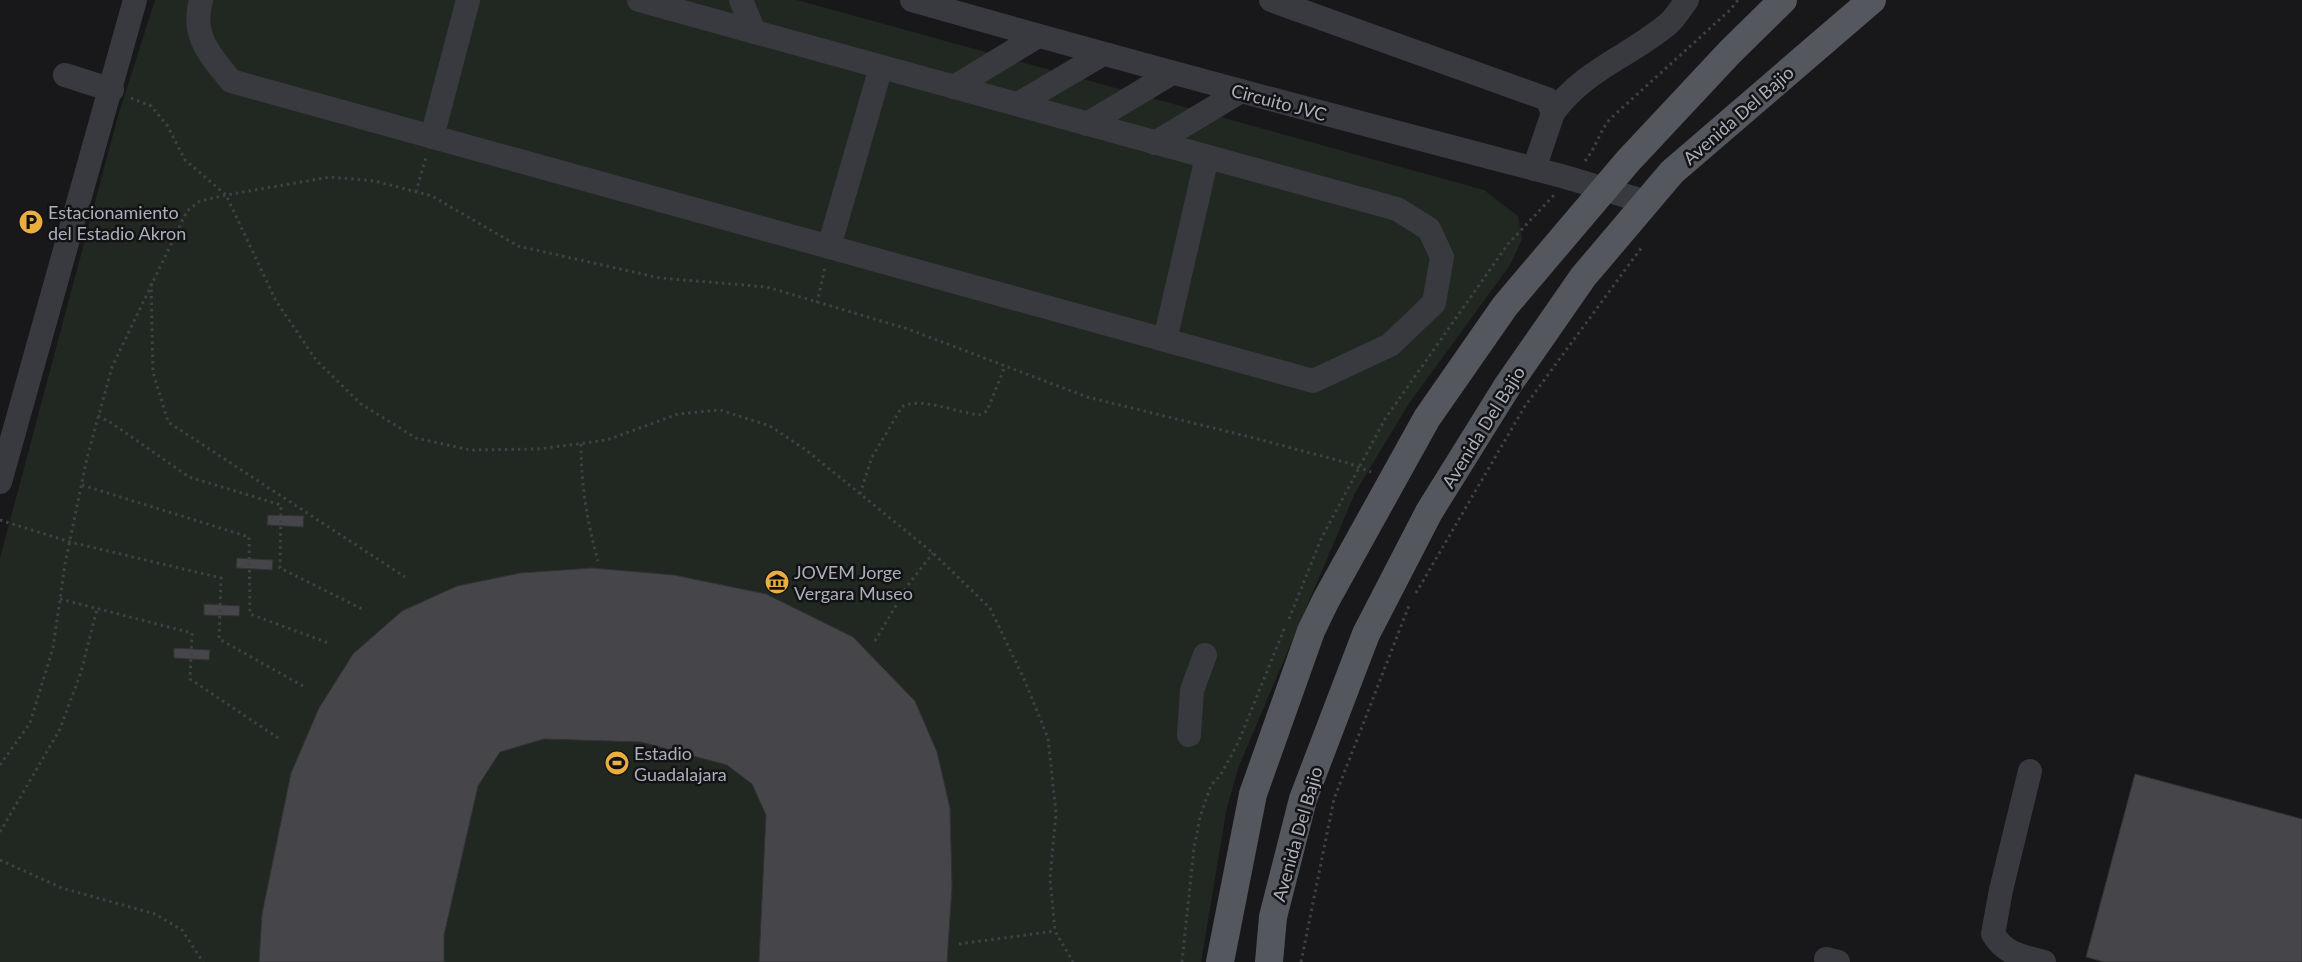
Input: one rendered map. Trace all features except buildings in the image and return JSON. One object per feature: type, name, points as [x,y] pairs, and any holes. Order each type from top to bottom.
[{"type":"main road","points":[[1220,962],[1253,794],[1312,631],[1326,600],[1394,481],[1427,418],[1504,306],[1646,142],[1783,0]]},
{"type":"main road","name":"Avenida Del Bajio","points":[[1269,962],[1273,917],[1303,799],[1366,634],[1428,512],[1508,385],[1583,277],[1672,172],[1872,0]]},
{"type":"lane","points":[[0,482],[7,426],[112,90],[135,0]]},
{"type":"lane","points":[[201,0],[198,12],[199,34],[210,55],[231,81],[1314,381],[1390,345],[1434,303],[1442,257],[1429,229],[1397,209],[754,32],[681,6],[640,0]]},
{"type":"lane","points":[[432,137],[468,0]]},
{"type":"lane","points":[[741,0],[754,32]]},
{"type":"lane","name":"Circuito JVC","points":[[912,0],[1172,73],[1534,169],[1646,202]]},
{"type":"lane","points":[[1271,0],[1547,99],[1553,113]]},
{"type":"lane","points":[[1534,169],[1553,113],[1566,95],[1604,66],[1669,24],[1687,0]]},
{"type":"lane","points":[[954,87],[1038,36]]},
{"type":"lane","points":[[1018,104],[1103,54]]},
{"type":"lane","points":[[829,247],[881,67]]},
{"type":"lane","points":[[1087,124],[1172,73]]},
{"type":"lane","points":[[64,75],[112,90]]},
{"type":"lane","points":[[1156,142],[1241,91]]},
{"type":"lane","points":[[1165,340],[1207,157]]},
{"type":"lane","points":[[1189,735],[1192,690],[1205,656]]},
{"type":"lane","points":[[2030,772],[2001,890],[1993,934],[2001,946],[2016,955],[2044,962]]},
{"type":"path","points":[[1594,150],[1602,128],[1610,119],[1730,10],[1738,0]]},
{"type":"path","points":[[112,90],[151,106],[167,125],[185,160],[226,195],[276,301],[316,360],[361,404],[416,438],[470,450],[538,449],[607,440],[678,414],[720,410],[770,426],[806,450],[933,552],[990,608],[1024,679],[1048,738],[1056,813],[1050,878],[1055,932],[1073,962]]},
{"type":"path","points":[[416,192],[432,137]]},
{"type":"path","points":[[0,765],[30,723],[53,648],[70,542],[98,416],[112,367],[187,211],[200,201],[226,195],[330,177],[375,181],[432,196],[518,246],[660,278],[767,287],[908,330],[1087,397],[1348,463],[1394,481]]},
{"type":"path","points":[[1301,962],[1334,798],[1412,600],[1525,406],[1643,246]]},
{"type":"path","points":[[818,303],[829,247]]},
{"type":"path","points":[[151,283],[153,372],[168,422],[405,577]]},
{"type":"path","points":[[860,494],[872,457],[902,407],[910,403],[974,414],[987,411],[1005,366]]},
{"type":"path","points":[[98,416],[189,477],[281,505],[280,568],[362,609]]},
{"type":"path","points":[[581,444],[581,477],[586,519],[598,561]]},
{"type":"path","points":[[82,485],[249,537],[250,614],[331,644]]},
{"type":"path","points":[[0,520],[70,542],[221,578],[218,639],[303,686]]},
{"type":"path","points":[[875,641],[908,585],[933,552]]},
{"type":"path","points":[[60,599],[192,634],[190,679],[282,740]]},
{"type":"path","points":[[0,832],[60,729],[81,672],[97,608]]},
{"type":"path","points":[[0,860],[62,888],[155,914],[182,930],[203,962]]},
{"type":"path","points":[[958,944],[1055,932]]},
{"type":"shaded area","points":[[155,0],[797,0],[1484,190],[1518,216],[1522,239],[1510,265],[1408,405],[1355,493],[1239,766],[1227,807],[1201,962],[0,962],[0,558],[118,116]]},
{"type":"place","name":"Estacionamiento del Estadio Akron","points":[[31,222]]},
{"type":"place","name":"JOVEM Jorge Vergara Museo","points":[[777,582]]},
{"type":"place","name":"Estadio Guadalajara","points":[[617,763]]}]
